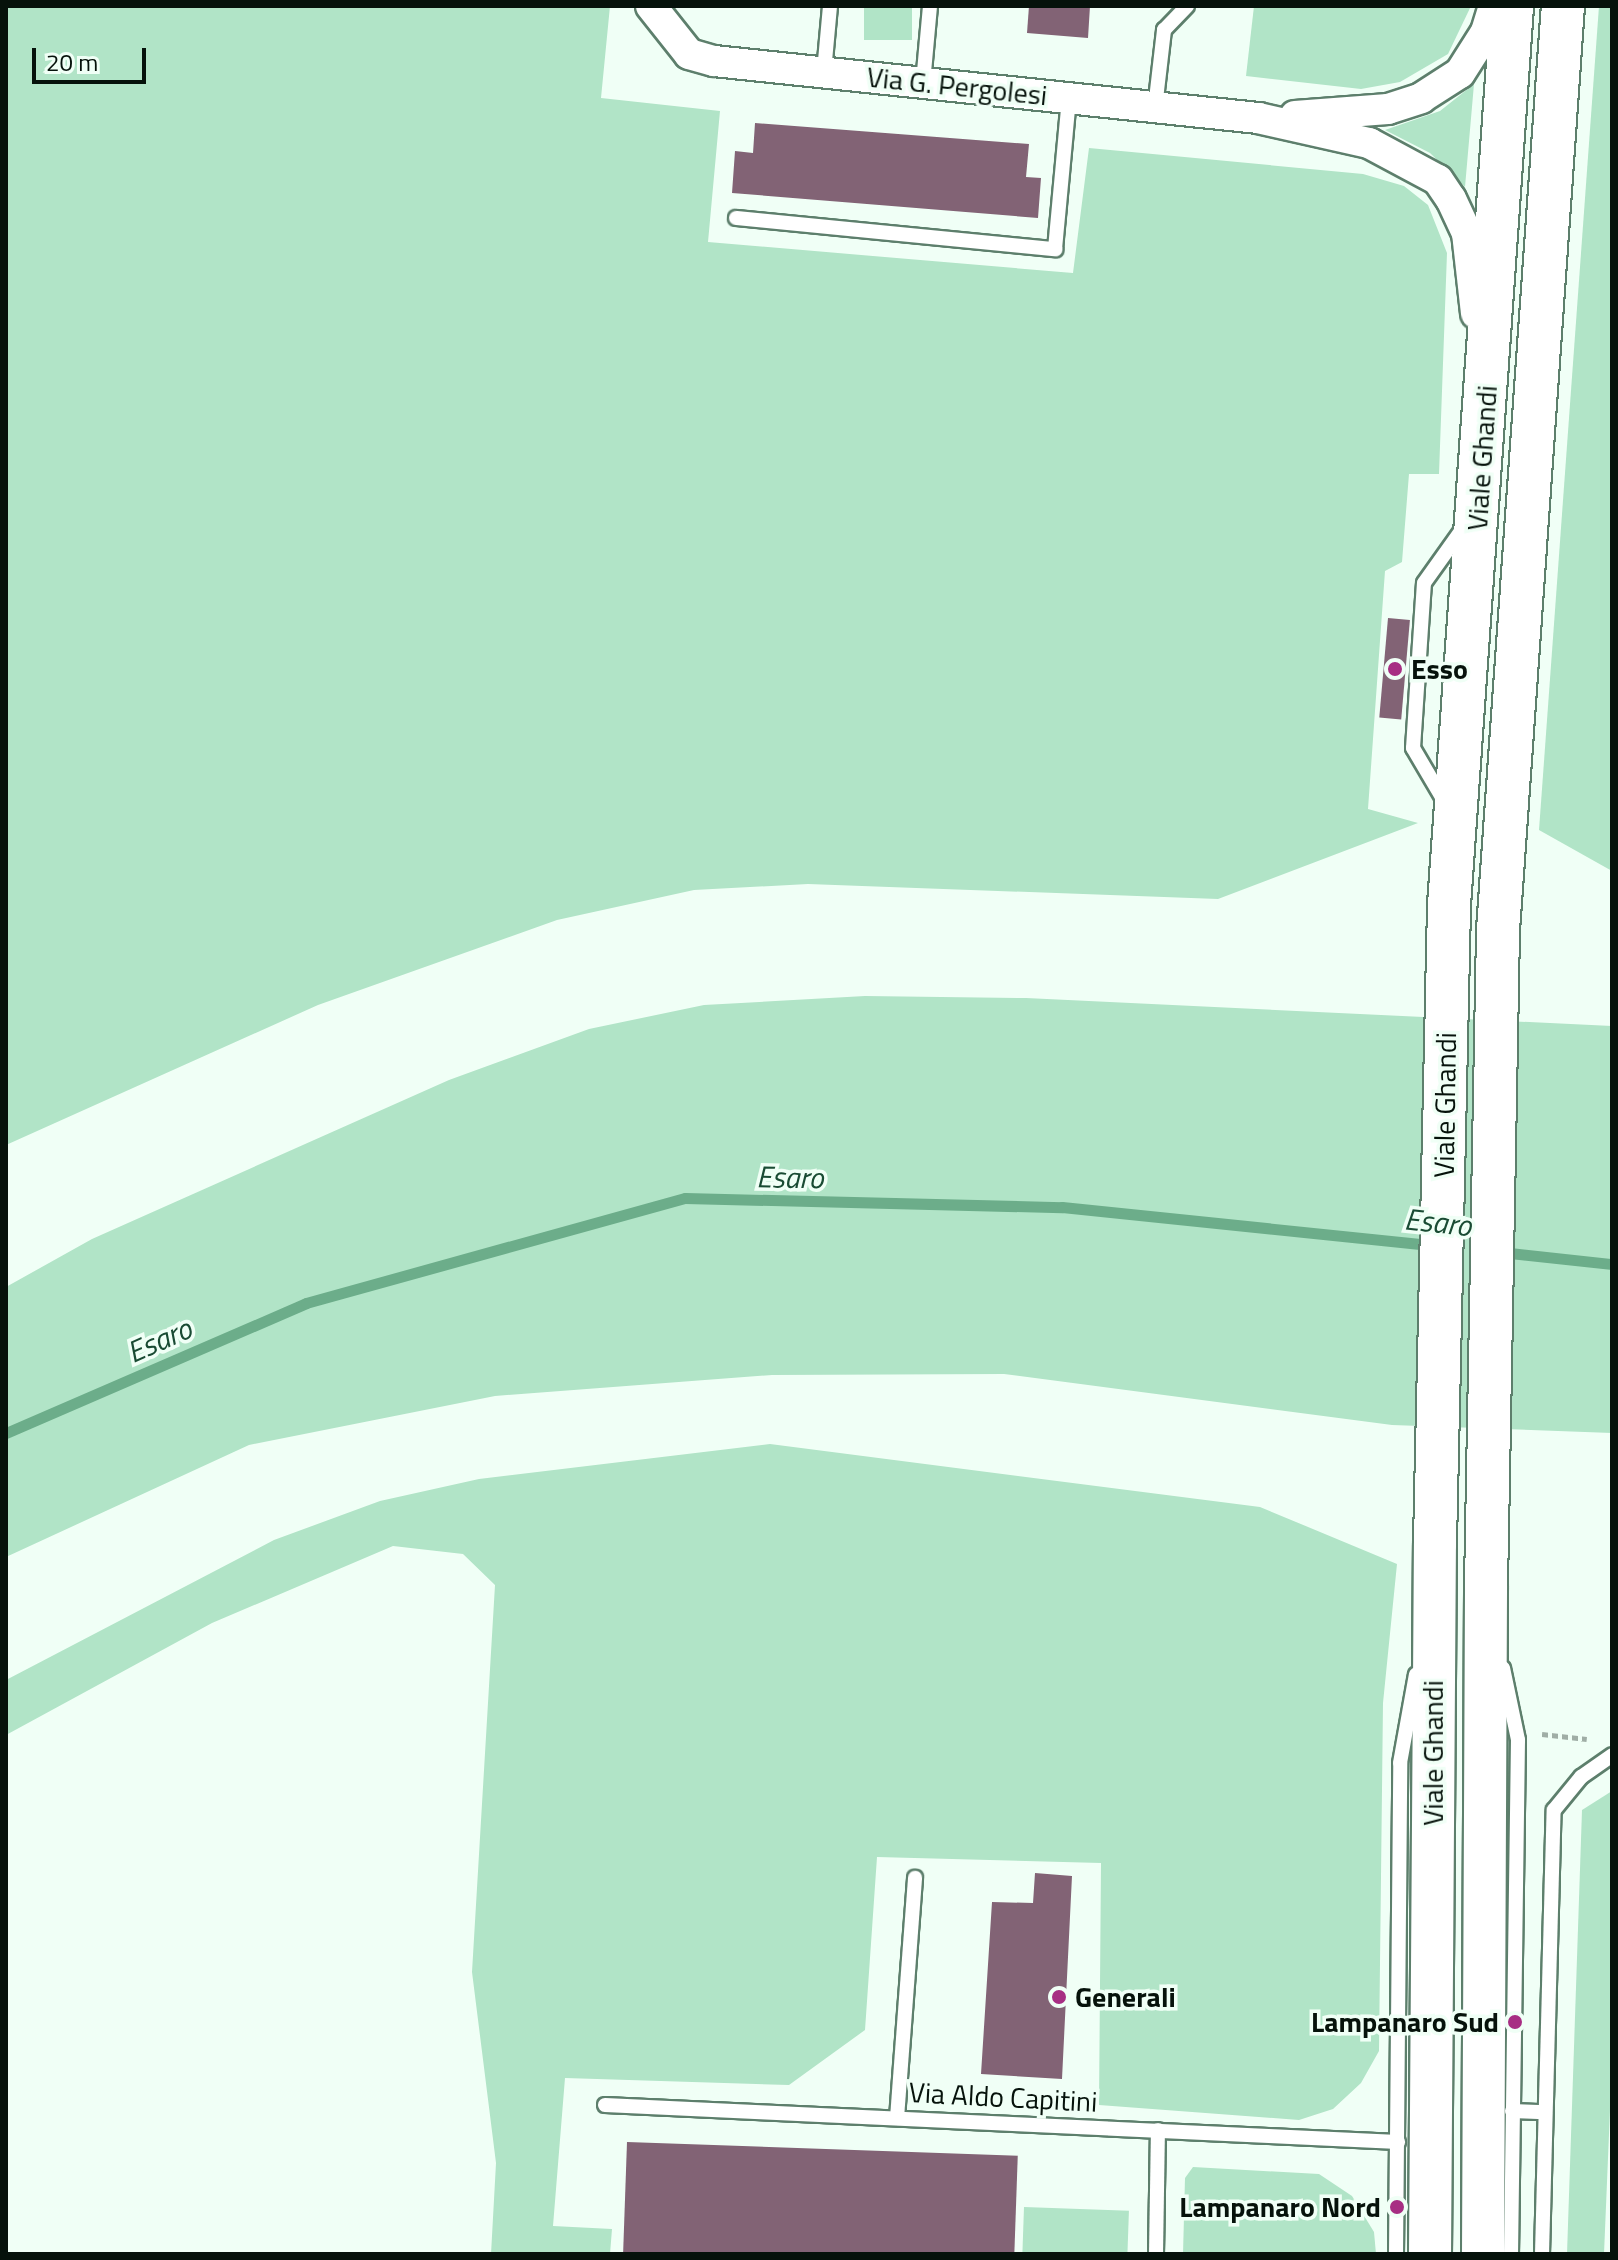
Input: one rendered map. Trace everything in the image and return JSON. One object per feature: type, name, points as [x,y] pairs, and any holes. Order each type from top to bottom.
[{"type":"main road","name":"Viale Ghandi","points":[[1430,2254],[1435,1543],[1455,818],[1486,411],[1512,6]]},
{"type":"main road","name":"Viale Ghandi","points":[[1483,2254],[1486,1586],[1498,930],[1563,6]]},
{"type":"street","points":[[1258,118],[1388,109],[1421,98],[1460,73],[1486,32],[1494,6]]},
{"type":"street","name":"Via G. Pergolesi","points":[[659,18],[689,54],[714,61],[1258,118]]},
{"type":"street","points":[[1258,118],[1369,143],[1438,180],[1467,233],[1486,411]]},
{"type":"lane","points":[[824,72],[830,6]]},
{"type":"lane","points":[[923,83],[930,6]]},
{"type":"lane","points":[[1155,108],[1164,30],[1187,6]]},
{"type":"lane","points":[[736,218],[1055,249],[1069,99]]},
{"type":"lane","points":[[1396,2254],[1400,1763],[1435,1543]]},
{"type":"lane","points":[[1486,1586],[1518,1740],[1511,2254]]},
{"type":"lane","points":[[1542,2254],[1554,1810],[1581,1777],[1612,1755]]},
{"type":"lane","points":[[897,2118],[915,1878]]},
{"type":"lane","name":"Via Aldo Capitini","points":[[605,2105],[1398,2142]]},
{"type":"lane","points":[[1512,2111],[1545,2112]]},
{"type":"lane","points":[[1156,2254],[1158,2130]]},
{"type":"path","points":[[1541,1734],[1604,1741]]},
{"type":"green space","points":[[6,6],[610,6],[601,98],[720,111],[708,242],[1073,273],[1089,148],[1363,174],[1404,186],[1428,205],[1447,253],[1439,474],[1409,474],[1402,562],[1385,571],[1368,809],[1418,823],[1218,899],[808,884],[694,890],[557,920],[318,1005],[6,1145]]},
{"type":"green space","points":[[864,6],[912,6],[912,40],[864,40]]},
{"type":"green space","points":[[1254,6],[1471,6],[1448,54],[1400,82],[1361,89],[1246,76]]},
{"type":"green space","points":[[1599,6],[1612,6],[1612,871],[1539,830]]},
{"type":"green space","points":[[1474,84],[1465,187],[1430,153],[1385,130],[1440,111]]},
{"type":"green space","points":[[865,996],[1026,998],[1612,1026],[1612,1433],[1392,1425],[1004,1374],[772,1375],[495,1396],[249,1445],[6,1557],[6,1287],[92,1239],[449,1080],[589,1029],[704,1005]]},
{"type":"green space","points":[[770,1444],[1260,1507],[1397,1564],[1383,1703],[1379,2051],[1361,2083],[1333,2109],[1299,2120],[1099,2105],[1101,1863],[877,1857],[865,2030],[789,2085],[565,2078],[553,2226],[612,2229],[610,2254],[491,2254],[496,2163],[472,1972],[495,1585],[463,1554],[393,1546],[212,1623],[6,1735],[6,1680],[274,1540],[380,1501],[479,1479]]},
{"type":"green space","points":[[1612,1791],[1612,2062],[1604,2254],[1567,2254],[1582,1810]]},
{"type":"green space","points":[[1193,2167],[1319,2174],[1352,2196],[1374,2232],[1376,2254],[1183,2254],[1185,2178]]},
{"type":"green space","points":[[1024,2207],[1129,2211],[1127,2254],[1022,2254]]},
{"type":"building","points":[[1029,6],[1090,6],[1088,38],[1027,33]]},
{"type":"building","points":[[755,123],[1029,144],[1026,177],[1041,178],[1038,218],[732,193],[735,151],[753,153]]},
{"type":"building","name":"Esso","points":[[1388,618],[1410,620],[1401,720],[1379,718]]},
{"type":"building","points":[[1035,1873],[1072,1876],[1062,2079],[981,2074],[992,1902],[1033,1903]]},
{"type":"building","points":[[627,2142],[1018,2156],[1014,2254],[623,2254]]},
{"type":"waterway","name":"Esaro","points":[[6,1433],[306,1303],[685,1198],[1062,1207],[1432,1245]]},
{"type":"waterway","name":"Esaro","points":[[1501,1252],[1612,1264]]},
{"type":"place","name":"Esso","points":[[1395,669]]},
{"type":"place","name":"Generali","points":[[1059,1997]]},
{"type":"place","name":"Lampanaro Sud","points":[[1515,2022]]},
{"type":"place","name":"Lampanaro Nord","points":[[1397,2207]]}]
